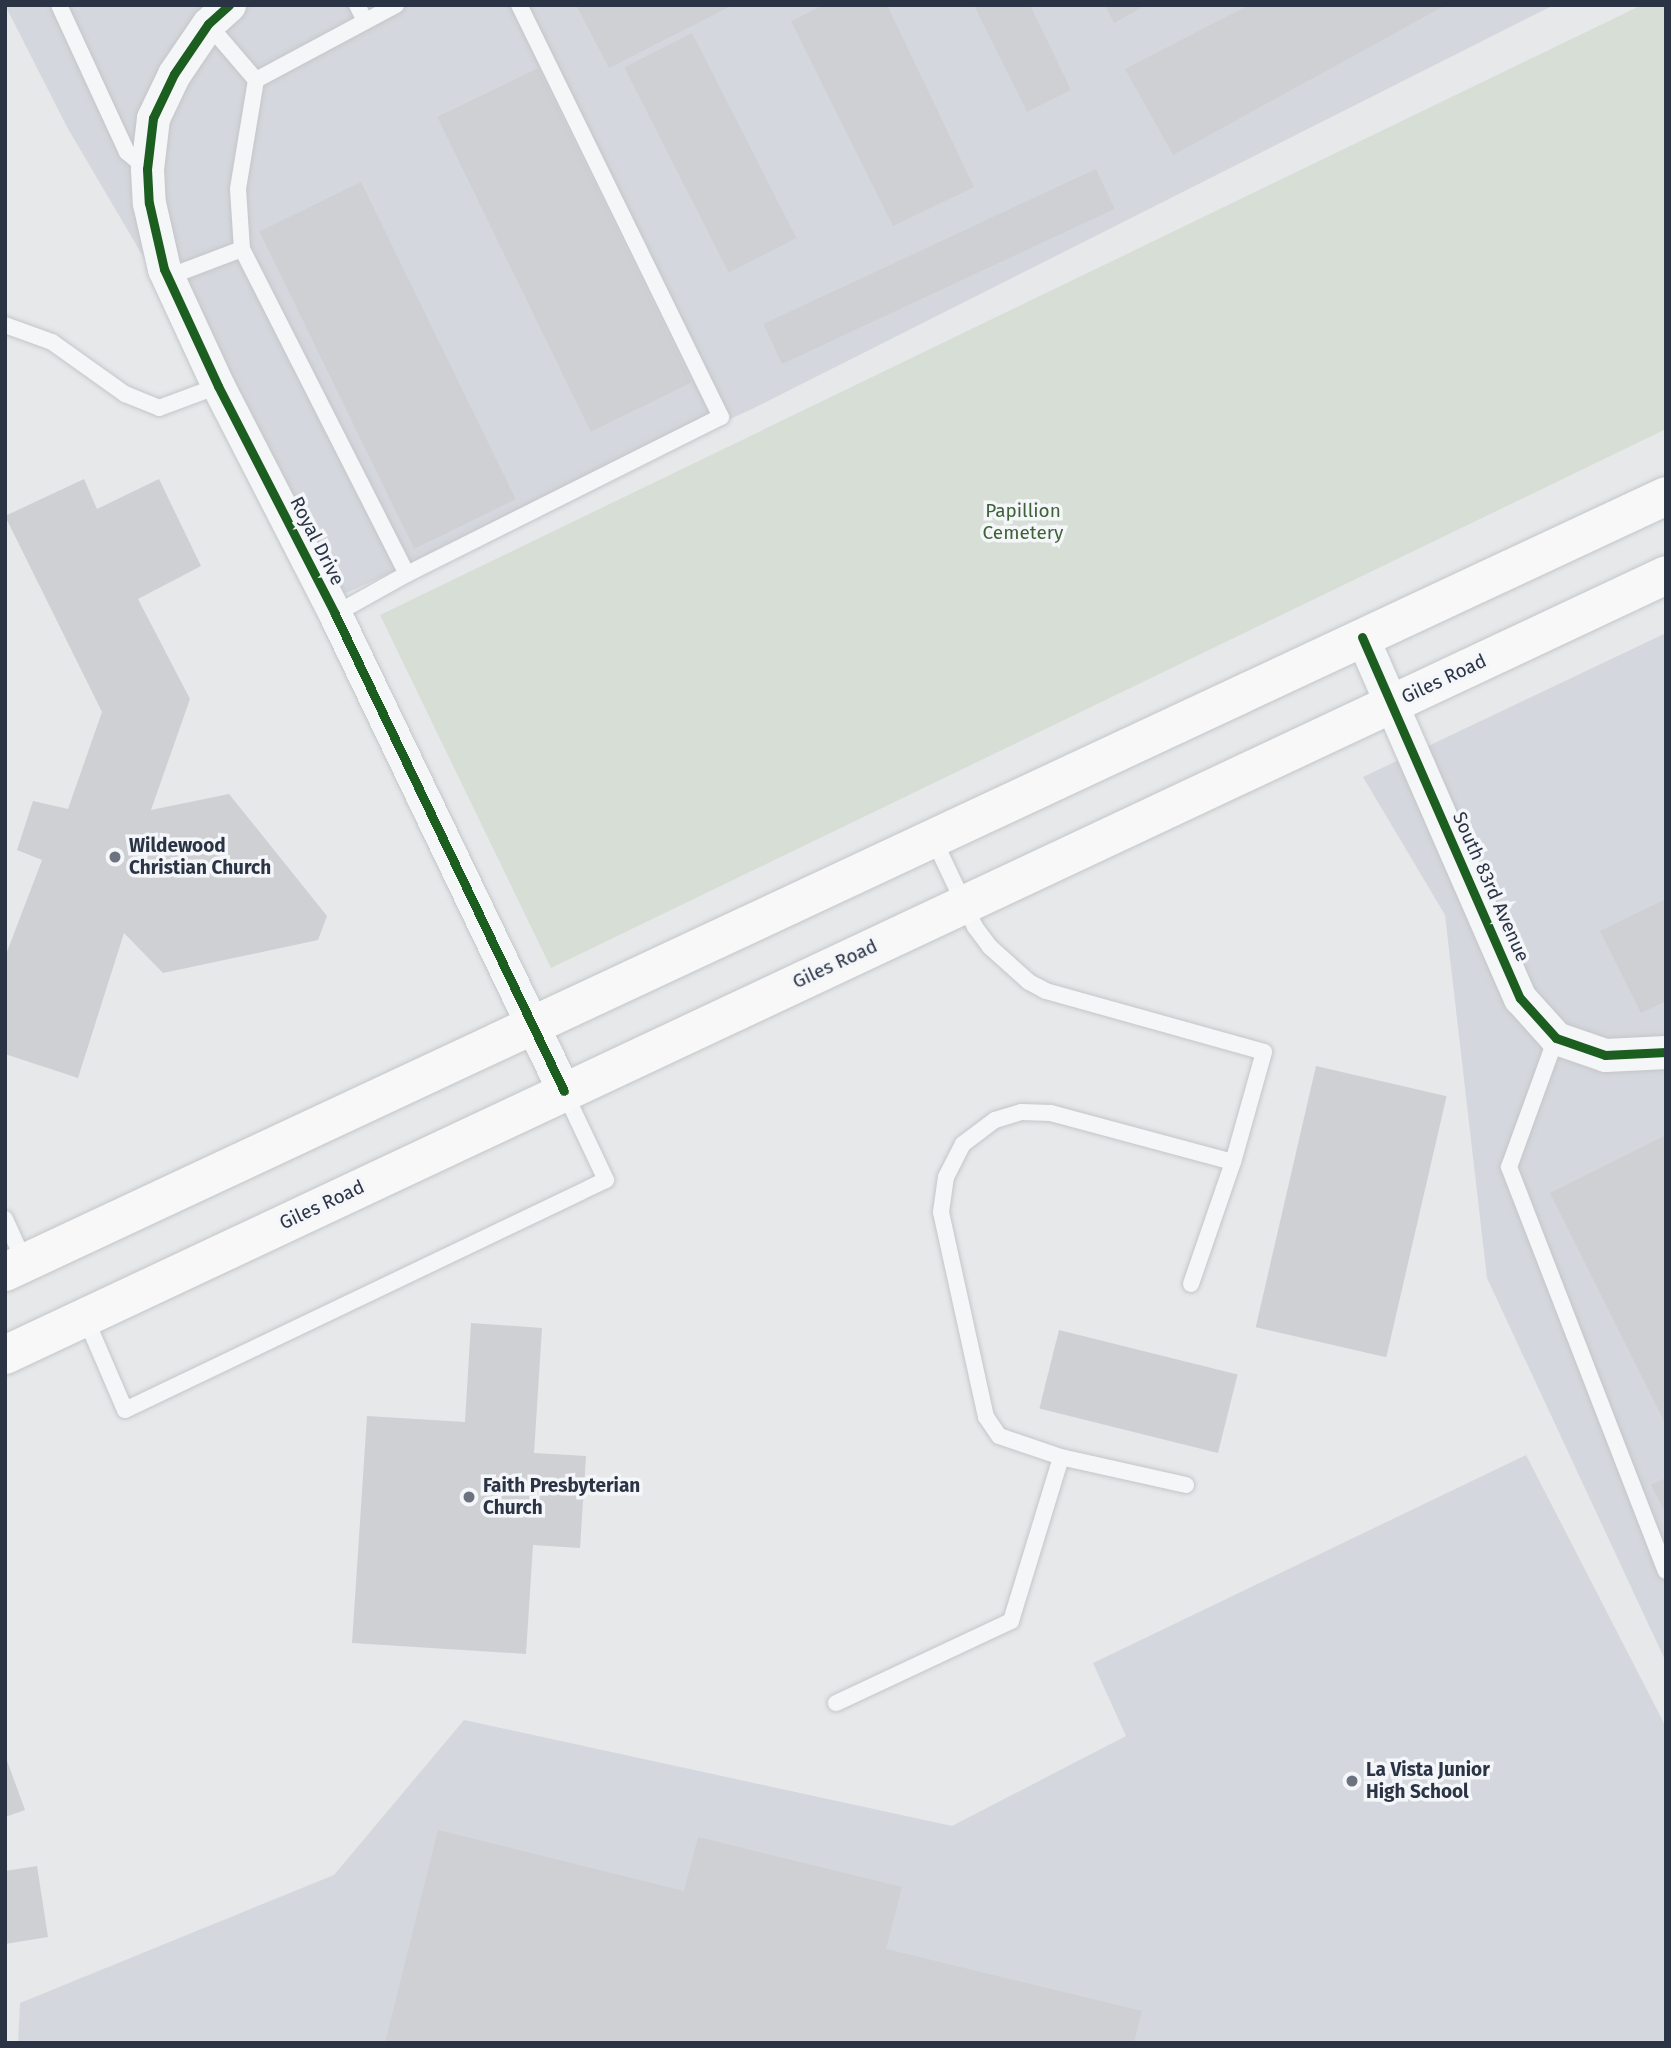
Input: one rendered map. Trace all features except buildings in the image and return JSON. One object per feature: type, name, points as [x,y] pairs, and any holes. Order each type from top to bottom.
[{"type":"main road","points":[[15,1267],[1666,496]]},
{"type":"main road","name":"Giles Road","points":[[5,1355],[1666,575]]},
{"type":"street","name":"Royal Drive","points":[[219,15],[174,74],[153,118],[147,169],[149,203],[168,277],[218,386],[335,614],[564,1091]]},
{"type":"street","name":"South 83rd Avenue","points":[[1362,637],[1520,998],[1556,1038],[1605,1055],[1666,1052]]},
{"type":"lane","points":[[59,5],[127,152],[147,169]]},
{"type":"lane","points":[[357,5],[365,21]]},
{"type":"lane","points":[[256,80],[396,5]]},
{"type":"lane","points":[[335,614],[721,417],[519,5]]},
{"type":"lane","points":[[219,15],[256,80],[238,189],[242,249],[407,575]]},
{"type":"lane","points":[[168,277],[242,249]]},
{"type":"lane","points":[[5,325],[52,342],[125,394],[159,408],[218,386]]},
{"type":"lane","points":[[933,838],[963,905],[990,947],[1015,972],[1046,991],[1264,1052],[1233,1162],[1191,1284]]},
{"type":"lane","points":[[1556,1038],[1509,1167],[1666,1571]]},
{"type":"lane","points":[[85,1317],[125,1410],[606,1180],[564,1091]]},
{"type":"lane","points":[[1186,1485],[1061,1457],[999,1436],[986,1417],[941,1212],[946,1177],[963,1143],[995,1120],[1021,1112],[1051,1113],[1233,1162]]},
{"type":"lane","points":[[5,1219],[15,1267]]},
{"type":"lane","points":[[836,1703],[1011,1621],[1061,1457]]},
{"type":"shaded area","points":[[5,5],[1554,5],[752,409],[342,595],[67,127]]},
{"type":"shaded area","points":[[1666,633],[1666,1662],[1487,1278],[1445,915],[1363,777]]},
{"type":"shaded area","name":"La Vista Junior High School","points":[[1526,1455],[1666,1727],[1666,2043],[18,2043],[20,2003],[334,1875],[464,1720],[952,1826],[1126,1736],[1093,1663]]},
{"type":"green space","name":"Papillion Cemetery","points":[[1642,5],[1666,5],[1666,429],[551,968],[380,615]]},
{"type":"cycle path","points":[[229,5],[208,24],[174,74],[153,118],[147,169],[149,203],[164,269],[218,386],[335,614],[564,1091]]},
{"type":"cycle path","points":[[1362,637],[1520,998],[1556,1038],[1605,1055],[1666,1052]]},
{"type":"place","name":"Wildewood Christian Church","points":[[115,857]]},
{"type":"place","name":"Faith Presbyterian Church","points":[[469,1497]]},
{"type":"place","name":"La Vista Junior High School","points":[[1352,1781]]}]
